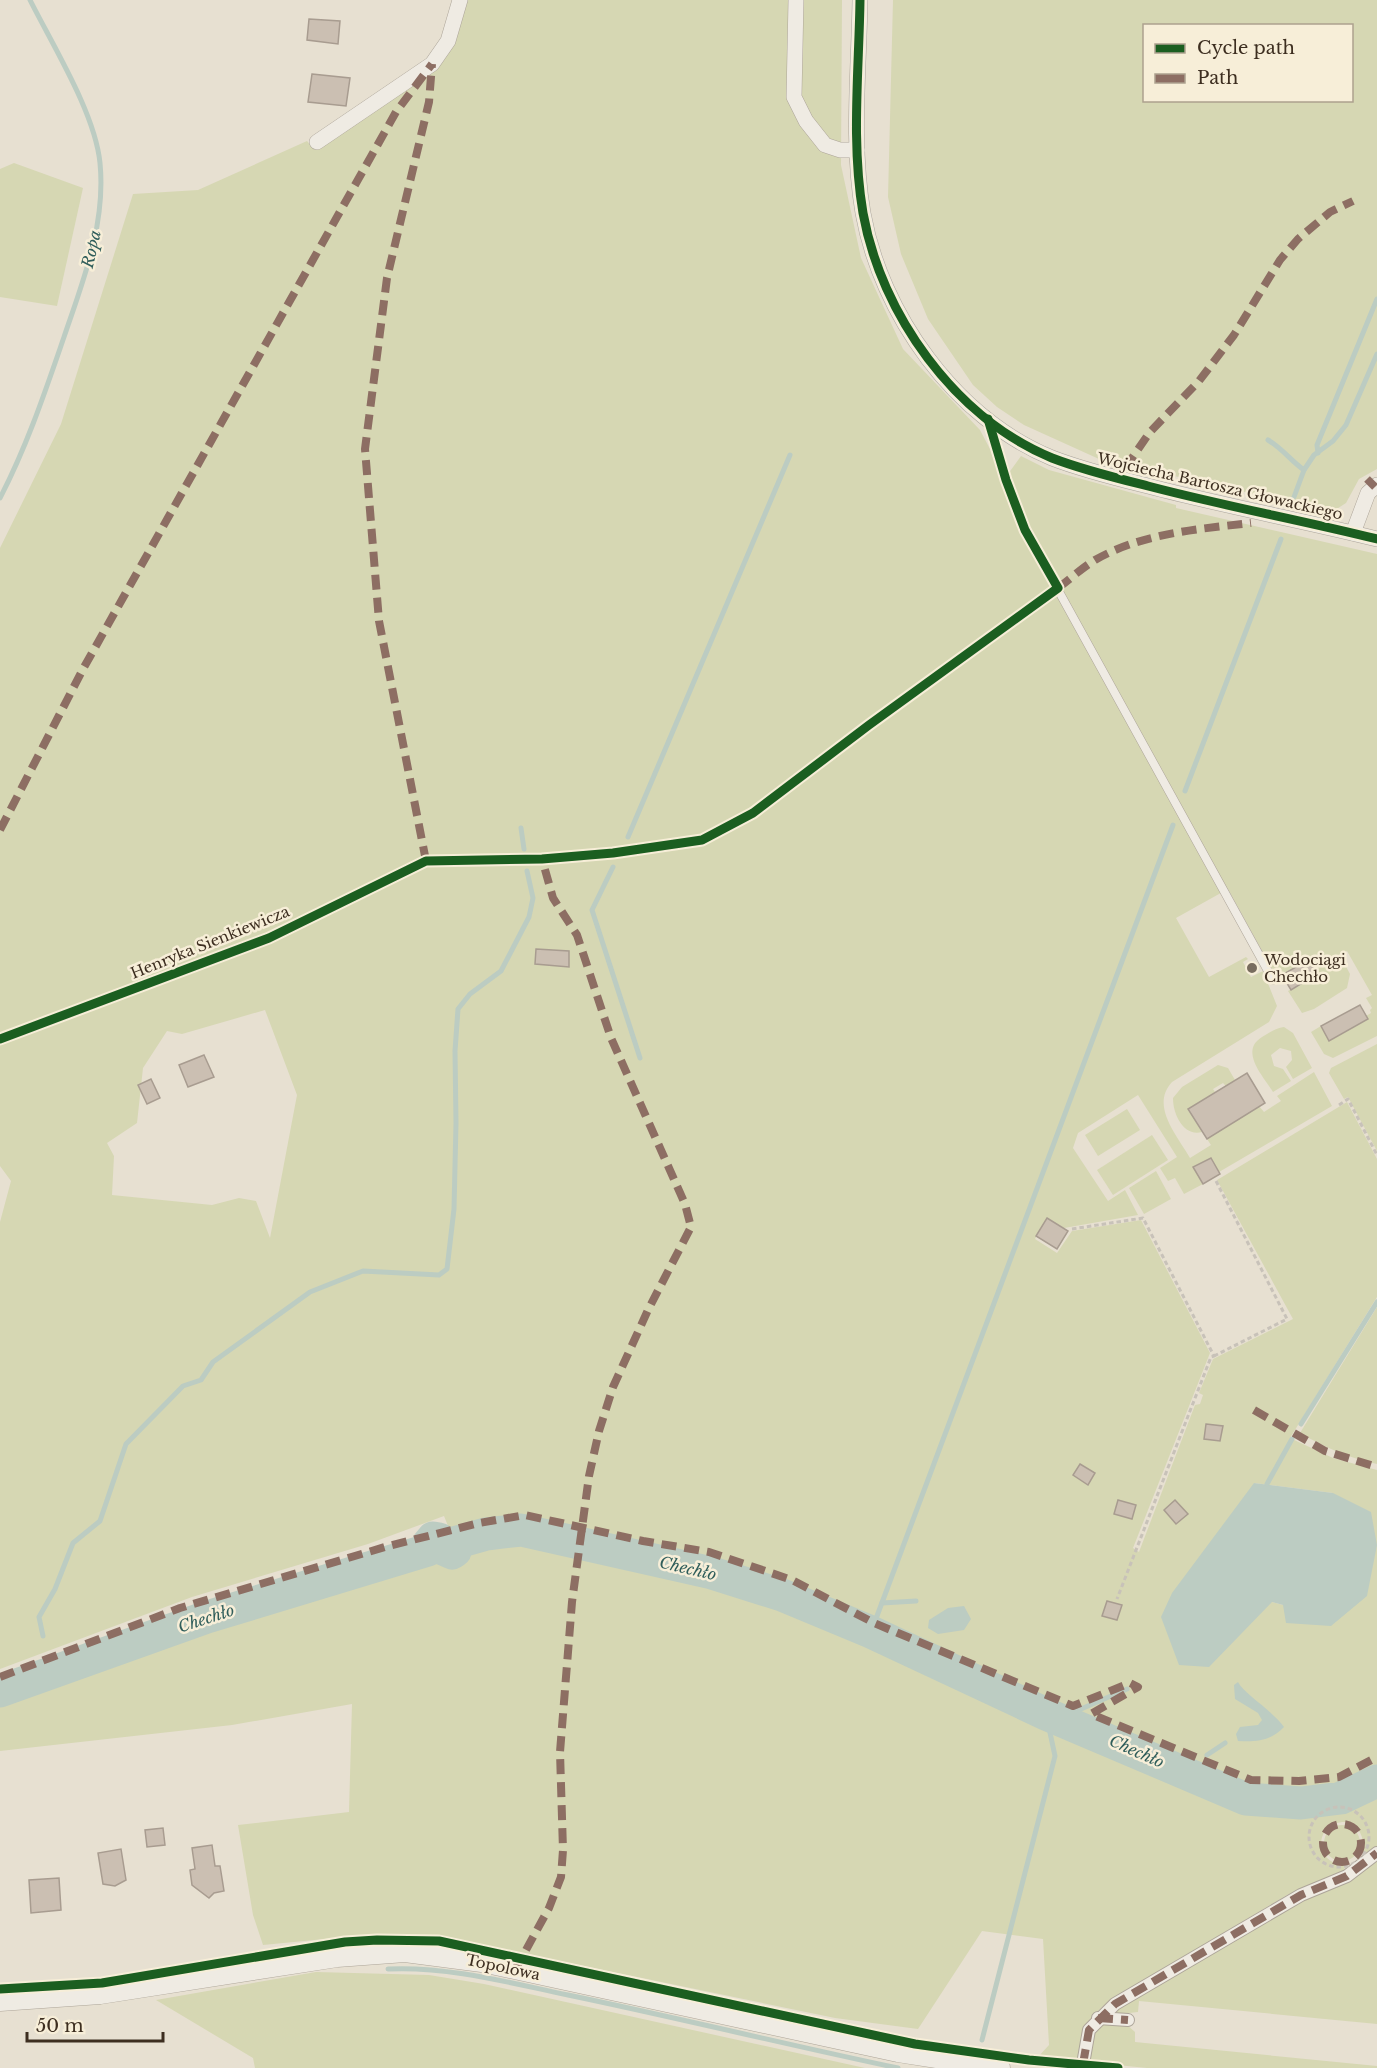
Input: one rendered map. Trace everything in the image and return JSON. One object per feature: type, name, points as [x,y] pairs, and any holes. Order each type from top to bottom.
[{"type":"street","points":[[317,142],[432,64],[448,40],[460,0]]},
{"type":"street","points":[[796,0],[794,97],[806,121],[825,145],[840,150],[857,150]]},
{"type":"street","name":"Wojciecha Bartosza Głowackiego","points":[[860,0],[857,150],[863,212],[873,255],[886,290],[914,341],[929,360],[988,419],[1019,441],[1052,457],[1096,472],[1185,496],[1377,539]]},
{"type":"street","points":[[1353,533],[1368,493],[1377,485]]},
{"type":"street","points":[[1083,2064],[1089,2030],[1098,2018],[1141,1988],[1301,1895],[1347,1876],[1371,1854]]},
{"type":"street","name":"Topolowa","points":[[0,2001],[100,1994],[337,1957],[405,1952],[482,1962],[898,2052],[1000,2068]]},
{"type":"street","points":[[1098,2018],[1128,2020]]},
{"type":"lane","points":[[988,419],[1006,480],[1025,530],[1273,980]]},
{"type":"lane","name":"Henryka Sienkiewicza","points":[[0,1039],[269,938],[426,861],[542,859],[613,853],[702,840],[753,813],[869,725],[1058,588]]},
{"type":"path","points":[[1339,1105],[1348,1099],[1377,1155]]},
{"type":"path","points":[[1117,1599],[1211,1357],[1287,1319],[1215,1179]]},
{"type":"path","points":[[1072,1229],[1143,1218],[1214,1356]]},
{"type":"path","points":[[1344,1868],[1330,1866],[1321,1861],[1310,1843],[1311,1824],[1324,1809],[1342,1806],[1361,1816],[1369,1837],[1371,1854]]},
{"type":"green space","points":[[465,0],[842,0],[841,165],[861,258],[903,349],[980,430],[990,449],[999,475],[1008,474],[1021,456],[1049,470],[1176,505],[1176,508],[1377,554],[1377,1036],[1333,1058],[1324,1054],[1311,1032],[1321,1026],[1330,1040],[1368,1019],[1366,1016],[1371,1013],[1372,1008],[1366,998],[1372,995],[1347,951],[1340,955],[1350,974],[1347,988],[1314,1009],[1302,1013],[1288,991],[1317,975],[1314,970],[1327,962],[1321,953],[1277,978],[1228,889],[1176,918],[1209,977],[1246,957],[1248,959],[1243,962],[1251,977],[1263,971],[1277,1006],[1269,1022],[1172,1082],[1166,1091],[1164,1101],[1168,1120],[1190,1158],[1211,1145],[1207,1139],[1259,1106],[1264,1112],[1281,1101],[1277,1096],[1314,1072],[1332,1106],[1219,1172],[1211,1158],[1194,1167],[1203,1184],[1184,1194],[1175,1178],[1168,1181],[1160,1168],[1177,1157],[1138,1095],[1078,1133],[1073,1148],[1108,1201],[1125,1190],[1138,1215],[1064,1228],[1047,1218],[1035,1239],[1057,1253],[1072,1231],[1141,1220],[1210,1353],[1133,1548],[1139,1552],[1195,1405],[1200,1404],[1203,1395],[1199,1393],[1213,1359],[1293,1319],[1217,1180],[1347,1102],[1377,1159],[1377,1297],[1290,1438],[1333,1458],[1377,1470],[1377,1776],[1362,1785],[1309,1798],[1273,1797],[1238,1791],[769,1584],[724,1568],[524,1525],[495,1526],[452,1536],[444,1516],[368,1544],[192,1597],[0,1669],[0,1222],[11,1181],[0,1166],[0,548],[61,424],[133,194],[198,190],[307,141],[315,150],[436,70]],"holes":[[[265,1010],[297,1095],[270,1238],[256,1201],[239,1198],[212,1205],[112,1195],[114,1156],[107,1143],[137,1123],[143,1068],[167,1031],[182,1034]],[[1254,1483],[1333,1493],[1283,1605],[1272,1602]]]},
{"type":"green space","points":[[893,0],[1377,0],[1377,469],[1359,479],[1346,503],[1332,512],[1099,459],[1024,425],[997,407],[973,385],[928,319],[901,254],[888,197]]},
{"type":"green space","points":[[14,163],[83,188],[57,306],[0,297],[0,169]]},
{"type":"green space","points":[[1284,1027],[1293,1033],[1312,1068],[1293,1079],[1286,1067],[1292,1060],[1291,1051],[1280,1048],[1271,1055],[1274,1066],[1283,1069],[1291,1081],[1273,1092],[1255,1064],[1253,1049],[1255,1043],[1262,1037]]},
{"type":"green space","points":[[1377,1044],[1377,1151],[1348,1097],[1344,1099],[1329,1073],[1331,1068]]},
{"type":"green space","points":[[1218,1065],[1228,1068],[1235,1080],[1226,1086],[1223,1083],[1213,1089],[1215,1092],[1188,1109],[1202,1132],[1190,1131],[1177,1118],[1173,1098],[1182,1087]]},
{"type":"green space","points":[[1127,1109],[1140,1130],[1098,1156],[1085,1135]]},
{"type":"green space","points":[[1152,1135],[1168,1160],[1113,1195],[1097,1170]]},
{"type":"green space","points":[[1156,1171],[1171,1199],[1144,1214],[1129,1188]]},
{"type":"green space","points":[[1377,1307],[1377,1464],[1338,1452],[1300,1433]]},
{"type":"green space","points":[[522,1535],[589,1549],[736,1588],[859,1638],[1232,1800],[1271,1807],[1306,1808],[1340,1802],[1377,1788],[1377,1848],[1367,1855],[1362,1852],[1363,1842],[1358,1829],[1345,1822],[1327,1828],[1321,1843],[1323,1851],[1334,1863],[1344,1865],[1345,1870],[1287,1895],[1106,2004],[1089,2022],[1079,2059],[1075,2061],[1038,2057],[1049,2045],[1043,1939],[982,1931],[918,2029],[835,2018],[439,1936],[376,1934],[263,1945],[253,1915],[238,1825],[349,1812],[352,1704],[232,1725],[0,1751],[0,1699],[170,1639],[409,1561],[454,1547]]},
{"type":"green space","points":[[1342,1825],[1355,1830],[1360,1843],[1355,1856],[1342,1861],[1329,1856],[1324,1843],[1329,1830]]},
{"type":"green space","points":[[1377,1860],[1377,2024],[1139,2001],[1138,2012],[1129,2013],[1128,2016],[1110,2012],[1302,1899],[1349,1881]]},
{"type":"green space","points":[[316,1972],[429,1975],[484,1984],[865,2068],[255,2068],[253,2058],[156,2000]]},
{"type":"green space","points":[[1100,2024],[1127,2025],[1135,2032],[1135,2042],[1377,2066],[1377,2068],[1147,2068],[1087,2062],[1093,2037]]},
{"type":"shaded area","points":[[1254,1483],[1333,1493],[1371,1512],[1377,1545],[1367,1596],[1331,1626],[1286,1623],[1283,1605],[1272,1602],[1209,1667],[1179,1665],[1161,1617],[1172,1593]]},
{"type":"shaded area","points":[[964,1606],[971,1619],[964,1630],[938,1634],[928,1628],[929,1620],[948,1608]]},
{"type":"shaded area","points":[[1238,1682],[1284,1727],[1279,1732],[1263,1740],[1238,1741],[1236,1734],[1240,1727],[1258,1725],[1262,1720],[1258,1713],[1235,1699],[1234,1685]]},
{"type":"building","points":[[309,19],[340,21],[338,44],[307,40]]},
{"type":"building","points":[[312,74],[350,78],[346,106],[308,102]]},
{"type":"building","points":[[536,949],[569,951],[569,967],[535,964]]},
{"type":"building","points":[[1308,960],[1317,974],[1291,990],[1282,975]]},
{"type":"building","points":[[1360,1005],[1368,1019],[1329,1041],[1321,1026]]},
{"type":"building","points":[[204,1055],[214,1077],[188,1087],[179,1065]]},
{"type":"building","points":[[1247,1073],[1265,1103],[1207,1139],[1188,1109]]},
{"type":"building","points":[[151,1079],[160,1098],[147,1104],[138,1085]]},
{"type":"building","points":[[1211,1158],[1220,1174],[1203,1184],[1193,1167]]},
{"type":"building","points":[[1047,1218],[1068,1231],[1057,1249],[1036,1236]]},
{"type":"building","points":[[1206,1424],[1223,1426],[1220,1441],[1204,1439]]},
{"type":"building","points":[[1080,1464],[1095,1473],[1088,1485],[1073,1475]]},
{"type":"building","points":[[1118,1500],[1136,1505],[1132,1519],[1114,1514]]},
{"type":"building","points":[[1175,1500],[1188,1514],[1176,1524],[1164,1510]]},
{"type":"building","points":[[1107,1601],[1122,1605],[1117,1620],[1102,1616]]},
{"type":"building","points":[[163,1828],[165,1845],[147,1847],[145,1830]]},
{"type":"building","points":[[212,1845],[215,1866],[220,1866],[224,1891],[214,1893],[209,1898],[192,1885],[190,1870],[195,1869],[192,1848]]},
{"type":"building","points":[[121,1849],[126,1880],[115,1886],[103,1884],[98,1853]]},
{"type":"building","points":[[59,1878],[61,1910],[31,1913],[29,1880]]},
{"type":"waterway","name":"Ropa","points":[[0,498],[19,459],[50,378],[91,252],[100,208],[100,163],[90,123],[72,80],[30,0]]},
{"type":"waterway","points":[[1318,453],[1317,445],[1377,299]]},
{"type":"waterway","points":[[1294,497],[1304,470],[1314,455],[1333,441],[1346,425],[1377,354]]},
{"type":"waterway","points":[[1268,440],[1304,470]]},
{"type":"waterway","points":[[628,837],[790,455]]},
{"type":"waterway","points":[[1185,791],[1281,539]]},
{"type":"waterway","points":[[871,1632],[1173,825]]},
{"type":"waterway","points":[[521,828],[524,849]]},
{"type":"waterway","points":[[613,867],[592,910],[640,1058]]},
{"type":"waterway","points":[[43,1636],[39,1617],[55,1589],[73,1543],[100,1521],[126,1444],[183,1386],[201,1380],[213,1362],[310,1292],[363,1271],[439,1275],[447,1269],[454,1209],[455,1051],[458,1009],[470,994],[501,971],[529,917],[533,898],[527,871]]},
{"type":"waterway","points":[[1301,1424],[1377,1302]]},
{"type":"waterway","points":[[1267,1484],[1292,1439]]},
{"type":"waterway","name":"Chechło","points":[[0,1691],[207,1617],[428,1550],[428,1544],[433,1538],[439,1539],[443,1549],[452,1553],[455,1551],[454,1543],[486,1534],[521,1530],[712,1573],[782,1595],[871,1632],[1046,1714],[1246,1799],[1301,1803],[1341,1798],[1377,1781]]},
{"type":"waterway","points":[[882,1603],[916,1601]]},
{"type":"waterway","points":[[15,1686],[16,1675]]},
{"type":"waterway","name":"Chechło","points":[[11,1687],[11,1694]]},
{"type":"waterway","points":[[1058,1719],[1127,1689]]},
{"type":"waterway","points":[[982,2040],[1055,1756],[1046,1714]]},
{"type":"waterway","points":[[1207,1755],[1225,1743]]},
{"type":"waterway","points":[[1184,1773],[1195,1764]]},
{"type":"waterway","points":[[388,1969],[433,1970],[501,1981],[898,2068]]},
{"type":"marked path","points":[[0,830],[83,669],[396,112],[432,64]]},
{"type":"marked path","points":[[426,861],[379,621],[365,449],[387,278],[429,102],[432,64]]},
{"type":"marked path","points":[[1125,468],[1150,432],[1199,381],[1234,335],[1280,260],[1298,239],[1330,212],[1353,201]]},
{"type":"marked path","points":[[1367,479],[1375,487]]},
{"type":"marked path","points":[[1058,588],[1095,560],[1132,544],[1171,534],[1251,523]]},
{"type":"marked path","points":[[515,1970],[549,1908],[561,1877],[563,1850],[560,1752],[572,1602],[589,1476],[599,1431],[613,1387],[648,1310],[691,1227],[685,1204],[611,1038],[577,935],[553,898],[542,859]]},
{"type":"marked path","points":[[1254,1410],[1325,1451],[1377,1467]]},
{"type":"marked path","points":[[0,1677],[180,1608],[385,1547],[479,1523],[525,1515],[643,1541],[709,1552],[792,1580],[874,1623],[1073,1706],[1130,1683],[1138,1687],[1091,1714],[1251,1780],[1299,1781],[1339,1777],[1377,1757]]},
{"type":"marked path","points":[[1342,1824],[1356,1829],[1361,1843],[1356,1857],[1342,1862],[1328,1857],[1323,1843],[1328,1829],[1342,1824]]},
{"type":"marked path","points":[[1083,2064],[1089,2030],[1115,2004],[1301,1895],[1347,1876],[1377,1853]]},
{"type":"marked path","points":[[1098,2018],[1128,2020]]},
{"type":"cycle path","points":[[860,0],[857,160],[863,213],[872,251],[886,288],[905,324],[928,358],[954,390],[984,417],[1017,440],[1052,458],[1177,493],[1377,539]]},
{"type":"cycle path","points":[[0,1039],[269,938],[426,861],[542,859],[613,853],[702,840],[753,813],[869,725],[1058,588],[1025,530],[1006,480],[988,419]]},
{"type":"cycle path","points":[[0,1989],[102,1983],[345,1942],[439,1941],[915,2044],[1029,2060],[1118,2068]]},
{"type":"place","name":"Wodociągi Chechło","points":[[1252,968]]}]
